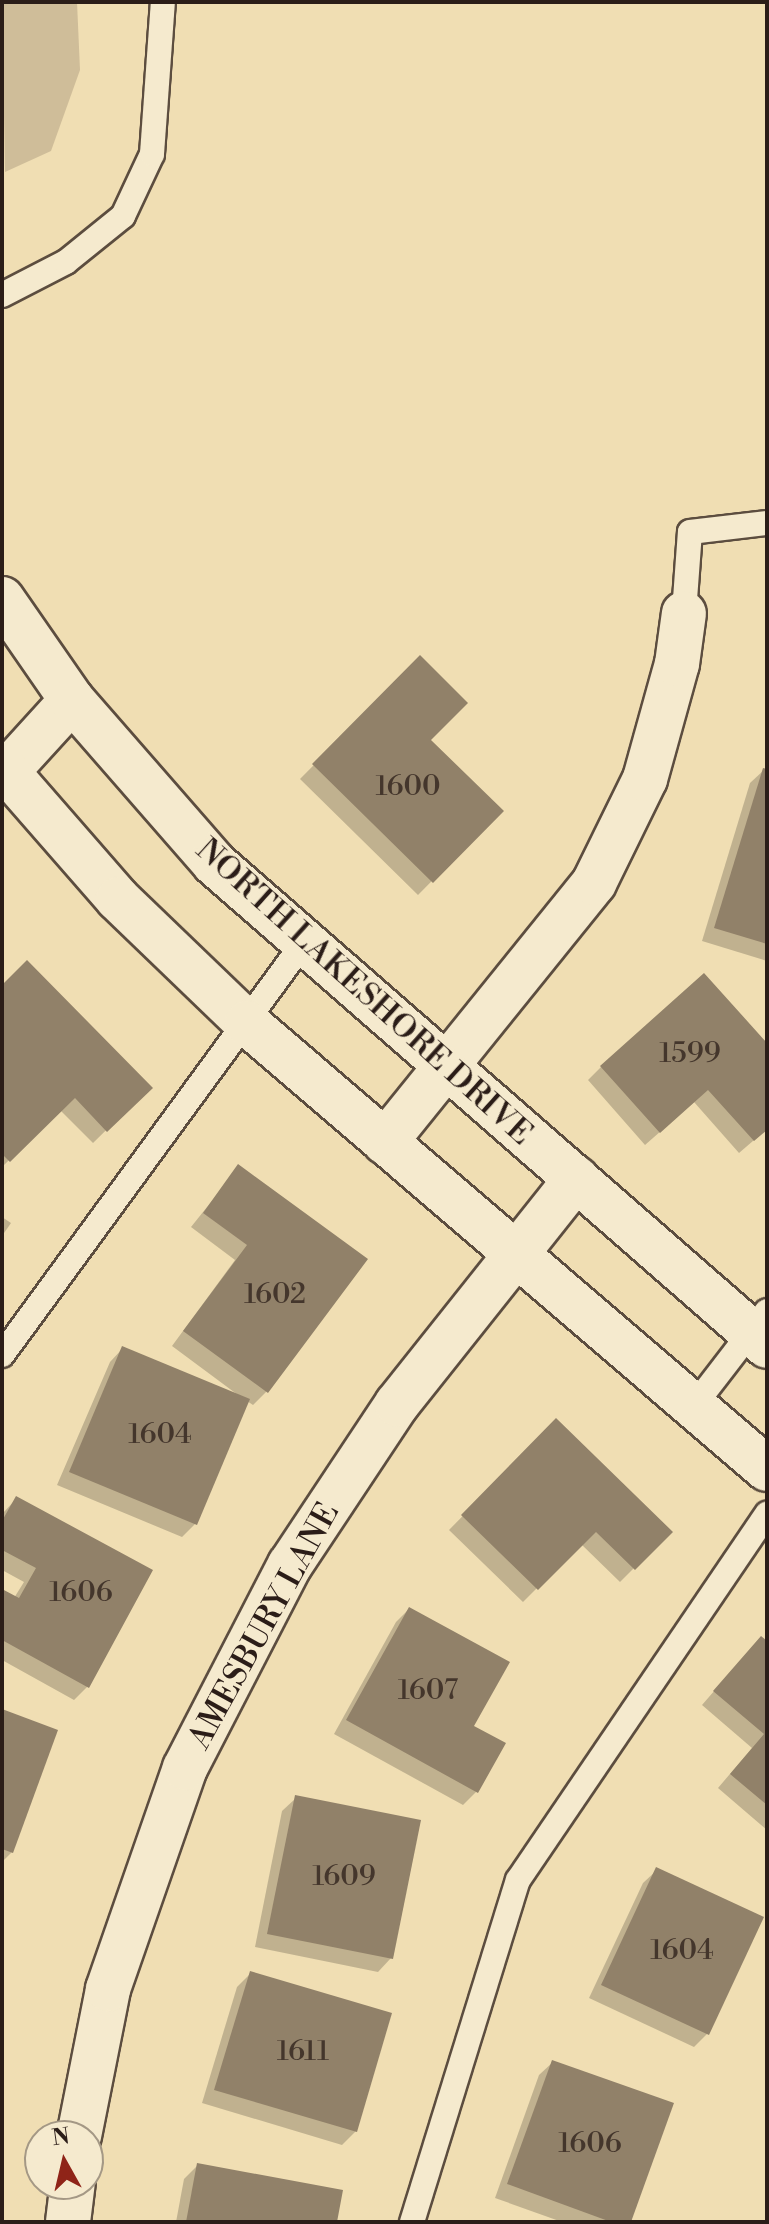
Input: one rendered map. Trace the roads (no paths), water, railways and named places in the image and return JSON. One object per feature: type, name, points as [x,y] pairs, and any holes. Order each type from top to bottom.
[{"type":"main road","name":"NORTH LAKESHORE DRIVE","points":[[2,599],[72,700],[183,831],[302,945],[576,1179],[762,1330]]},
{"type":"main road","points":[[385,1142],[447,1069],[594,883],[645,779],[677,664],[684,613]]},
{"type":"main road","points":[[72,700],[3,772],[118,899],[247,1023],[767,1469]]},
{"type":"main road","name":"AMESBURY LANE","points":[[82,2120],[108,1989],[185,1768],[290,1565],[397,1404],[514,1251],[576,1179]]},
{"type":"main road","points":[[68,2222],[71,2200]]},
{"type":"lane","points":[[2,295],[66,262],[123,216],[152,154],[163,2]]},
{"type":"lane","points":[[684,613],[690,532],[767,523]]},
{"type":"lane","points":[[2,1355],[302,945]]},
{"type":"lane","points":[[693,1407],[762,1330]]},
{"type":"lane","points":[[412,2222],[518,1880],[767,1513]]}]
